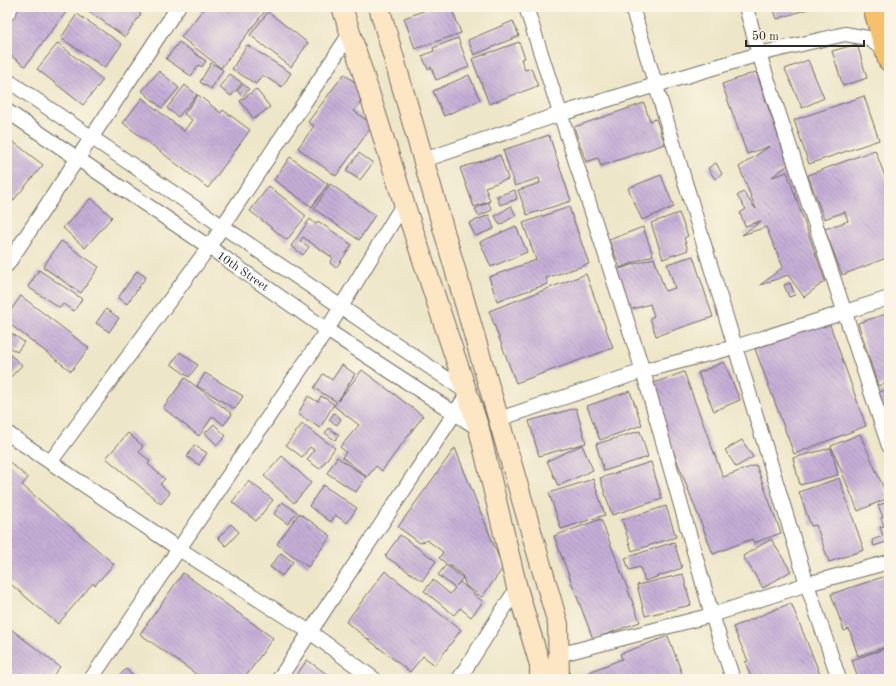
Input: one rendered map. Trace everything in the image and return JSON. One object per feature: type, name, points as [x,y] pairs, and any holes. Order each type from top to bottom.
[{"type":"main road","points":[[874,7],[888,56]]},
{"type":"street","points":[[7,14],[11,7]]},
{"type":"street","points":[[7,266],[178,7]]},
{"type":"street","points":[[342,7],[404,203],[479,429],[517,588],[540,665],[540,679]]},
{"type":"street","points":[[379,7],[558,624],[559,679]]},
{"type":"street","points":[[526,7],[643,371],[712,615],[733,679]]},
{"type":"street","points":[[632,7],[808,584],[839,679]]},
{"type":"street","points":[[746,7],[759,54],[889,446]]},
{"type":"street","points":[[51,461],[209,247],[351,32]]},
{"type":"street","points":[[424,160],[560,114],[759,54],[845,34],[868,38],[888,56]]},
{"type":"street","points":[[7,80],[468,393]]},
{"type":"street","name":"10th Street","points":[[7,111],[209,247],[327,330],[479,429]]},
{"type":"street","points":[[91,679],[327,330],[404,203]]},
{"type":"street","points":[[499,419],[643,371],[735,347],[889,298]]},
{"type":"street","points":[[279,679],[468,393]]},
{"type":"street","points":[[7,433],[51,461],[179,549],[310,632],[374,679]]},
{"type":"street","points":[[558,655],[712,615],[808,584],[889,562]]},
{"type":"street","points":[[459,679],[517,588]]},
{"type":"building","points":[[14,7],[70,7],[25,66],[7,53],[7,16]]},
{"type":"building","points":[[83,7],[131,7],[141,14],[125,37]]},
{"type":"building","points":[[205,7],[260,7],[265,11],[221,68],[181,37]]},
{"type":"building","points":[[434,7],[451,7],[461,33],[415,49],[404,18]]},
{"type":"building","points":[[773,7],[814,7],[777,19]]},
{"type":"building","points":[[268,12],[308,43],[291,67],[250,35]]},
{"type":"building","points":[[77,14],[122,44],[105,68],[61,38]]},
{"type":"building","points":[[513,21],[519,36],[474,55],[468,40]]},
{"type":"building","points":[[458,38],[469,67],[436,80],[431,67],[428,69],[422,56],[434,51],[433,48]]},
{"type":"building","points":[[179,42],[206,61],[202,67],[199,65],[191,76],[166,59]]},
{"type":"building","points":[[519,42],[525,58],[521,59],[525,70],[531,68],[538,86],[489,104],[472,59]]},
{"type":"building","points":[[58,43],[103,80],[83,105],[37,69]]},
{"type":"building","points":[[857,44],[867,78],[843,86],[832,51]]},
{"type":"building","points":[[247,45],[291,73],[282,87],[262,75],[256,84],[232,69]]},
{"type":"building","points":[[808,60],[824,98],[802,108],[785,69]]},
{"type":"building","points":[[211,63],[223,70],[211,89],[200,82]]},
{"type":"building","points":[[159,71],[179,88],[162,108],[142,91]]},
{"type":"building","points":[[756,72],[788,165],[772,177],[787,172],[825,281],[804,297],[788,275],[760,285],[783,267],[766,227],[742,235],[761,221],[745,226],[740,213],[746,209],[737,196],[743,192],[756,209],[739,167],[770,146],[747,154],[722,84]]},
{"type":"building","points":[[230,74],[242,83],[231,96],[219,87]]},
{"type":"building","points":[[344,74],[368,92],[354,111],[373,125],[336,176],[298,148],[314,126],[308,122]]},
{"type":"building","points":[[469,75],[480,100],[444,116],[433,91]]},
{"type":"building","points":[[243,84],[249,89],[243,96],[237,91]]},
{"type":"building","points":[[185,85],[197,95],[178,117],[167,108]]},
{"type":"building","points":[[256,89],[270,107],[254,119],[240,101]]},
{"type":"building","points":[[198,95],[221,113],[223,110],[250,130],[208,188],[123,123],[142,98],[184,131],[192,120],[184,114]]},
{"type":"building","points":[[864,96],[879,140],[809,164],[794,120]]},
{"type":"building","points":[[644,103],[650,121],[656,119],[665,144],[601,166],[598,158],[586,162],[574,127]]},
{"type":"building","points":[[549,135],[571,201],[527,215],[518,190],[540,183],[539,178],[515,186],[503,150]]},
{"type":"building","points":[[7,137],[43,165],[7,208]]},
{"type":"building","points":[[875,150],[889,187],[889,257],[842,275],[825,229],[848,221],[845,212],[824,219],[808,175]]},
{"type":"building","points":[[359,153],[373,163],[360,180],[346,171]]},
{"type":"building","points":[[500,155],[508,179],[485,187],[490,201],[474,207],[460,168]]},
{"type":"building","points":[[290,157],[328,184],[312,207],[274,180]]},
{"type":"building","points":[[716,163],[722,174],[715,179],[708,168]]},
{"type":"building","points":[[661,175],[674,207],[642,220],[628,188]]},
{"type":"building","points":[[330,184],[375,215],[359,240],[314,209]]},
{"type":"building","points":[[269,186],[306,216],[287,240],[250,211]]},
{"type":"building","points":[[515,190],[517,199],[500,205],[497,196]]},
{"type":"building","points":[[91,198],[112,217],[85,248],[63,228]]},
{"type":"building","points":[[488,202],[492,210],[479,216],[475,209]]},
{"type":"building","points":[[511,206],[516,215],[500,225],[495,216]]},
{"type":"building","points":[[569,207],[589,264],[546,278],[548,284],[497,301],[489,277],[536,260],[523,223]]},
{"type":"building","points":[[679,213],[688,236],[684,238],[688,250],[663,259],[651,223]]},
{"type":"building","points":[[489,215],[494,229],[475,236],[469,223]]},
{"type":"building","points":[[310,219],[316,224],[318,221],[352,245],[336,268],[330,263],[333,258],[303,237],[300,241],[309,247],[303,255],[291,246]]},
{"type":"building","points":[[516,226],[527,252],[491,267],[480,242]]},
{"type":"building","points":[[643,227],[653,255],[620,268],[609,240]]},
{"type":"building","points":[[61,241],[99,267],[81,293],[43,267]]},
{"type":"building","points":[[693,256],[713,317],[656,336],[650,318],[654,316],[650,304],[629,310],[616,270],[654,258],[665,291],[675,288],[667,264]]},
{"type":"building","points":[[39,270],[82,299],[74,311],[63,304],[60,308],[28,287]]},
{"type":"building","points":[[137,271],[146,277],[127,304],[118,298]]},
{"type":"building","points":[[586,274],[613,348],[516,383],[489,311]]},
{"type":"building","points":[[790,283],[795,295],[789,297],[784,285]]},
{"type":"building","points":[[21,296],[89,348],[71,371],[7,322],[7,315]]},
{"type":"building","points":[[106,309],[119,318],[109,332],[96,323]]},
{"type":"building","points":[[889,313],[889,382],[878,386],[858,323]]},
{"type":"building","points":[[829,322],[866,426],[794,454],[755,349]]},
{"type":"building","points":[[7,330],[24,342],[17,352],[7,346]]},
{"type":"building","points":[[7,352],[22,365],[7,381]]},
{"type":"building","points":[[180,352],[198,365],[189,377],[171,364]]},
{"type":"building","points":[[724,362],[740,400],[714,411],[698,373]]},
{"type":"building","points":[[342,365],[355,374],[338,401],[362,370],[423,416],[382,471],[376,466],[367,477],[342,457],[346,452],[340,447],[359,425],[334,406],[337,402],[314,388],[323,374],[332,380]]},
{"type":"building","points":[[684,372],[723,477],[756,465],[781,533],[754,543],[752,539],[713,554],[648,385]]},
{"type":"building","points":[[205,373],[243,396],[235,409],[197,386]]},
{"type":"building","points":[[185,378],[232,414],[224,425],[213,416],[199,436],[163,408]]},
{"type":"building","points":[[889,389],[889,424],[883,426],[873,394]]},
{"type":"building","points":[[630,391],[642,425],[600,440],[587,406]]},
{"type":"building","points":[[308,396],[318,402],[321,396],[334,404],[320,428],[298,414]]},
{"type":"building","points":[[576,408],[586,443],[539,456],[529,421]]},
{"type":"building","points":[[334,413],[341,419],[337,425],[329,420]]},
{"type":"building","points":[[214,424],[226,436],[217,445],[205,433]]},
{"type":"building","points":[[302,424],[335,448],[320,469],[307,460],[314,450],[310,447],[302,457],[286,445]]},
{"type":"building","points":[[329,428],[339,435],[335,440],[325,433]]},
{"type":"building","points":[[640,431],[648,457],[604,471],[596,444]]},
{"type":"building","points":[[128,433],[143,446],[139,452],[150,461],[148,464],[165,479],[160,484],[170,493],[161,504],[106,458]]},
{"type":"building","points":[[860,434],[888,498],[858,511],[831,446]]},
{"type":"building","points":[[742,440],[753,457],[736,467],[725,450]]},
{"type":"building","points":[[194,445],[207,453],[199,465],[187,457]]},
{"type":"building","points":[[582,445],[593,470],[558,486],[547,461]]},
{"type":"building","points":[[455,448],[503,568],[482,597],[466,586],[462,575],[439,558],[443,552],[427,540],[420,543],[398,527]]},
{"type":"building","points":[[831,448],[838,475],[800,485],[793,458]]},
{"type":"building","points":[[282,456],[311,483],[294,503],[264,476]]},
{"type":"building","points":[[337,457],[366,477],[356,492],[327,473]]},
{"type":"building","points":[[7,460],[28,478],[22,485],[114,564],[95,585],[93,583],[58,624],[7,581]]},
{"type":"building","points":[[651,462],[662,499],[612,515],[600,478]]},
{"type":"building","points":[[839,478],[864,550],[829,562],[816,525],[811,526],[799,492]]},
{"type":"building","points":[[593,479],[605,515],[561,529],[549,493]]},
{"type":"building","points":[[249,481],[273,500],[256,521],[232,502]]},
{"type":"building","points":[[323,485],[357,508],[347,523],[335,515],[331,522],[309,506]]},
{"type":"building","points":[[282,502],[297,512],[288,524],[274,514]]},
{"type":"building","points":[[889,502],[889,541],[874,546],[872,540],[883,536],[880,527],[884,526],[881,518],[883,517],[878,505]]},
{"type":"building","points":[[666,506],[676,537],[632,551],[622,520]]},
{"type":"building","points":[[299,513],[331,536],[308,567],[277,544]]},
{"type":"building","points":[[601,519],[640,622],[593,639],[554,536]]},
{"type":"building","points":[[231,524],[239,532],[226,546],[218,538]]},
{"type":"building","points":[[400,535],[436,561],[422,581],[385,556]]},
{"type":"building","points":[[771,539],[791,571],[763,588],[743,556]]},
{"type":"building","points":[[674,542],[682,568],[645,581],[640,567],[629,570],[625,558]]},
{"type":"building","points":[[281,553],[293,562],[282,576],[270,567]]},
{"type":"building","points":[[446,565],[463,578],[456,586],[460,582],[483,602],[471,617],[460,608],[454,615],[424,591],[433,580],[450,594],[455,588],[438,575]]},
{"type":"building","points":[[385,571],[461,630],[435,665],[423,656],[410,672],[346,622]]},
{"type":"building","points":[[183,573],[273,638],[244,679],[203,679],[140,634]]},
{"type":"building","points":[[683,574],[691,605],[645,616],[637,585]]},
{"type":"building","points":[[889,575],[889,646],[858,656],[849,629],[844,631],[831,594]]},
{"type":"building","points":[[791,603],[822,679],[752,679],[745,662],[748,661],[733,627]]},
{"type":"building","points":[[7,626],[60,667],[50,679],[7,679]]},
{"type":"building","points":[[668,636],[684,679],[586,679],[584,675],[622,659],[620,654]]},
{"type":"building","points":[[887,648],[889,654],[889,679],[858,679],[852,660]]},
{"type":"building","points":[[307,660],[334,679],[294,679]]},
{"type":"building","points":[[126,669],[136,679],[116,679]]}]
